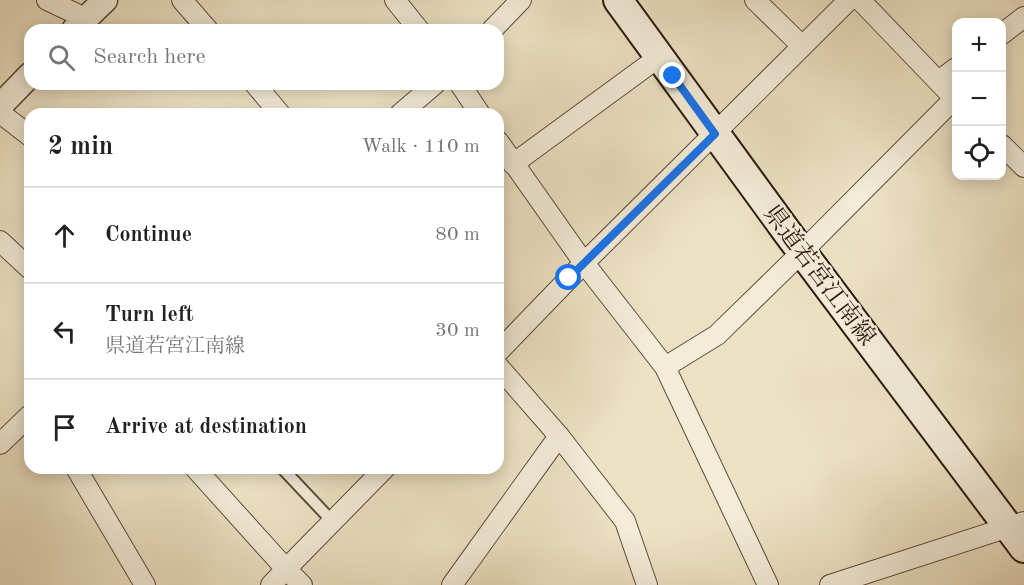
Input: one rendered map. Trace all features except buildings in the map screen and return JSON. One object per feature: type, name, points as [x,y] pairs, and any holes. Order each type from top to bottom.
[{"type":"main road","name":"県道若宮江南線","points":[[618,0],[802,252],[1019,532]]},
{"type":"street","points":[[47,0],[80,24],[105,0]]},
{"type":"street","points":[[182,0],[203,24]]},
{"type":"street","points":[[395,0],[414,24]]},
{"type":"street","points":[[498,24],[521,0]]},
{"type":"street","points":[[755,0],[802,46]]},
{"type":"street","points":[[504,346],[584,263],[849,0]]},
{"type":"street","points":[[860,0],[952,95]]},
{"type":"street","points":[[1006,31],[1024,17]]},
{"type":"street","points":[[513,164],[659,57]]},
{"type":"street","points":[[939,81],[952,72]]},
{"type":"street","points":[[0,106],[24,81]]},
{"type":"street","points":[[260,90],[275,108]]},
{"type":"street","points":[[407,108],[428,90]]},
{"type":"street","points":[[464,90],[476,108]]},
{"type":"street","points":[[665,367],[717,335],[952,103]]},
{"type":"street","points":[[0,113],[24,131]]},
{"type":"street","points":[[1006,149],[1024,167]]},
{"type":"street","points":[[504,150],[584,263],[665,367],[768,585]]},
{"type":"street","points":[[0,241],[24,263]]},
{"type":"street","points":[[504,373],[559,436],[625,521],[647,585]]},
{"type":"street","points":[[0,444],[24,421]]},
{"type":"street","points":[[452,585],[559,436]]},
{"type":"street","points":[[80,474],[145,585]]},
{"type":"street","points":[[200,474],[302,585]]},
{"type":"street","points":[[271,585],[379,474]]},
{"type":"street","points":[[830,585],[1019,532]]},
{"type":"lane","points":[[288,474],[332,521]]},
{"type":"route","points":[[569,278],[715,134],[673,76]]}]
